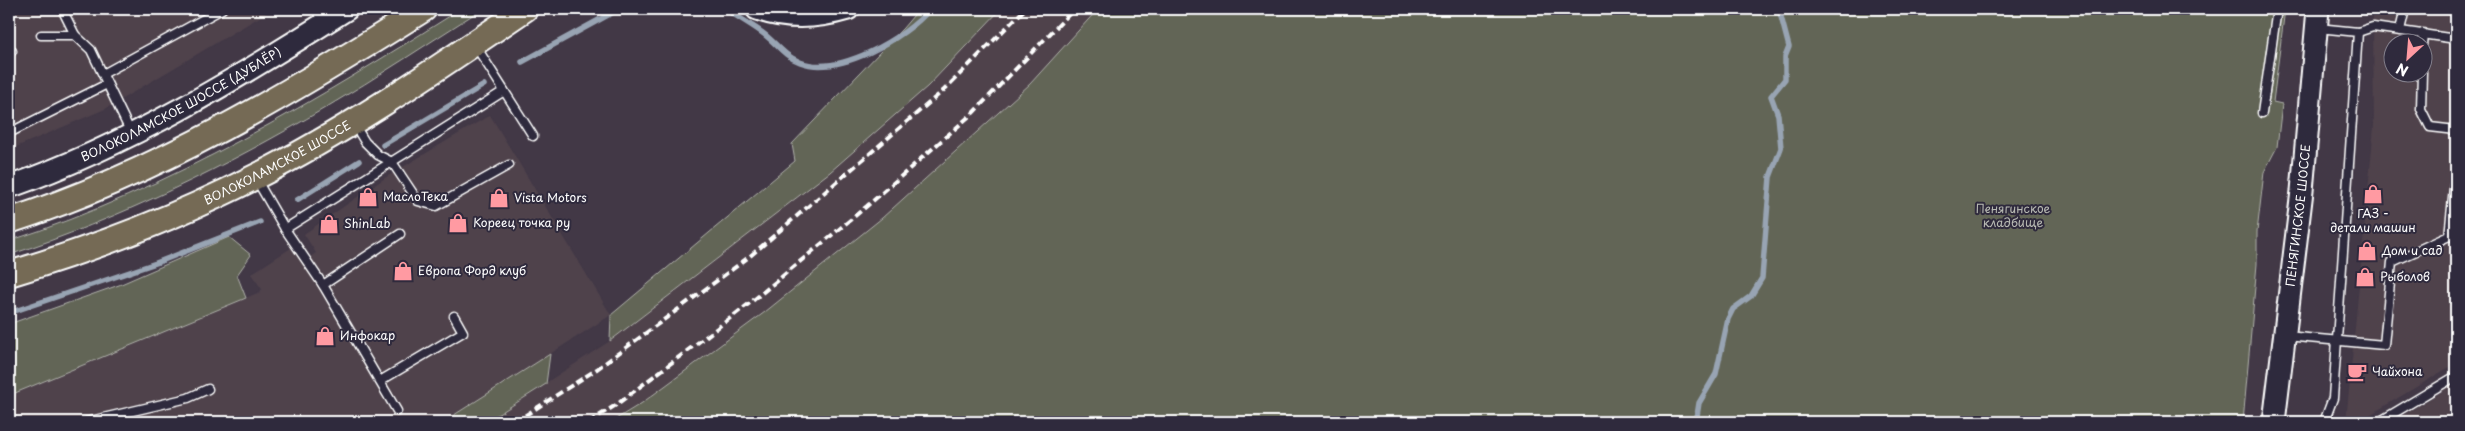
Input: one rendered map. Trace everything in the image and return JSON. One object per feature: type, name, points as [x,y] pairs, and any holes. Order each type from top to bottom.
[{"type":"main road","name":"ВОЛОКОЛАМСКОЕ ШОССЕ (ДУБЛЁР)","points":[[9,187],[85,157],[132,134],[210,92],[320,16],[347,9]]},
{"type":"main road","points":[[9,221],[124,178],[221,129],[318,75],[424,9]]},
{"type":"main road","name":"ВОЛОКОЛАМСКОЕ ШОССЕ","points":[[9,274],[158,221],[255,177],[353,122],[525,9]]},
{"type":"main road","points":[[757,9],[790,17],[820,15],[848,9]]},
{"type":"main road","name":"ПЕНЯГИНСКОЕ ШОССЕ","points":[[2274,422],[2302,191],[2318,19]]},
{"type":"lane","points":[[62,9],[75,35],[91,50],[132,134]]},
{"type":"lane","points":[[103,74],[222,9]]},
{"type":"lane","points":[[2262,113],[2277,9]]},
{"type":"lane","points":[[2400,30],[2405,9]]},
{"type":"lane","points":[[2318,19],[2358,32],[2373,28],[2415,32]]},
{"type":"lane","points":[[2324,422],[2333,398],[2358,32]]},
{"type":"lane","points":[[41,35],[75,35]]},
{"type":"lane","points":[[2432,35],[2456,39]]},
{"type":"lane","points":[[474,44],[533,136]]},
{"type":"lane","points":[[2422,82],[2421,109],[2430,126],[2456,130]]},
{"type":"lane","points":[[9,133],[107,84]]},
{"type":"lane","points":[[285,229],[504,91]]},
{"type":"lane","points":[[353,122],[365,142],[378,155],[392,162],[418,201],[436,206],[509,165]]},
{"type":"lane","points":[[2284,335],[2384,345],[2392,262],[2453,236],[2456,168]]},
{"type":"lane","points":[[255,177],[285,229],[323,285],[397,411]]},
{"type":"lane","points":[[323,285],[400,234]]},
{"type":"lane","points":[[380,381],[463,332],[454,316]]},
{"type":"lane","points":[[2379,422],[2456,376]]},
{"type":"lane","points":[[86,422],[188,398],[208,389]]},
{"type":"shaded area","points":[[9,9],[273,9],[105,109],[9,150]]},
{"type":"shaded area","points":[[1001,9],[1098,9],[1030,84],[882,218],[765,312],[642,403],[611,422],[486,422],[610,341],[830,172],[928,86]]},
{"type":"shaded area","points":[[2362,9],[2456,9],[2456,363],[2368,416],[2346,422],[2374,127],[2373,13],[2362,12]]},
{"type":"shaded area","points":[[490,115],[611,315],[443,422],[13,422],[15,393],[260,292],[262,289],[251,274],[291,248],[302,263],[316,253],[304,234],[388,176]]},
{"type":"shaded area","points":[[2456,383],[2456,422],[2392,422]]},
{"type":"green space","points":[[461,9],[482,9],[345,96],[249,151],[131,208],[50,241],[9,255],[9,241],[69,220],[186,168],[298,108]]},
{"type":"green space","points":[[919,9],[1001,9],[928,86],[830,172],[610,341],[611,315],[795,161],[792,144]]},
{"type":"green space","name":"Пенягинское кладбище","points":[[1098,9],[2285,9],[2273,102],[2282,104],[2277,147],[2264,172],[2257,232],[2257,264],[2243,422],[611,422],[642,403],[765,312],[882,218],[1030,84]]},
{"type":"green space","points":[[229,237],[251,255],[237,275],[246,298],[15,393],[12,418],[9,419],[9,324],[119,285]]},
{"type":"green space","points":[[550,354],[546,384],[486,422],[443,422]]},
{"type":"waterway","points":[[522,62],[619,9]]},
{"type":"waterway","points":[[725,9],[764,34],[789,56],[800,62],[816,65],[833,64],[870,52],[905,32],[930,9]]},
{"type":"waterway","points":[[1696,422],[1699,403],[1716,374],[1728,319],[1733,309],[1751,296],[1762,278],[1770,177],[1781,148],[1778,115],[1771,96],[1785,79],[1785,57],[1789,47],[1779,9]]},
{"type":"waterway","points":[[383,145],[484,85]]},
{"type":"waterway","points":[[297,200],[359,161]]},
{"type":"waterway","points":[[9,313],[156,263],[260,222]]},
{"type":"railway","points":[[515,422],[597,369],[749,257],[944,90],[1025,9]]},
{"type":"railway","points":[[589,422],[616,405],[750,303],[867,206],[973,113],[1074,9]]},
{"type":"place","name":"ГАЗ - детали машин","points":[[2373,194]]},
{"type":"place","name":"МаслоТека","points":[[368,197]]},
{"type":"place","name":"Vista Motors","points":[[499,198]]},
{"type":"place","name":"Кореец точка ру","points":[[458,223]]},
{"type":"place","name":"ShinLab","points":[[329,224]]},
{"type":"place","name":"Дом и сад","points":[[2367,251]]},
{"type":"place","name":"Европа Форд клуб","points":[[403,271]]},
{"type":"place","name":"Рыболов","points":[[2365,277]]},
{"type":"place","name":"Инфокар","points":[[325,336]]},
{"type":"place","name":"Чайхона","points":[[2357,372]]}]
